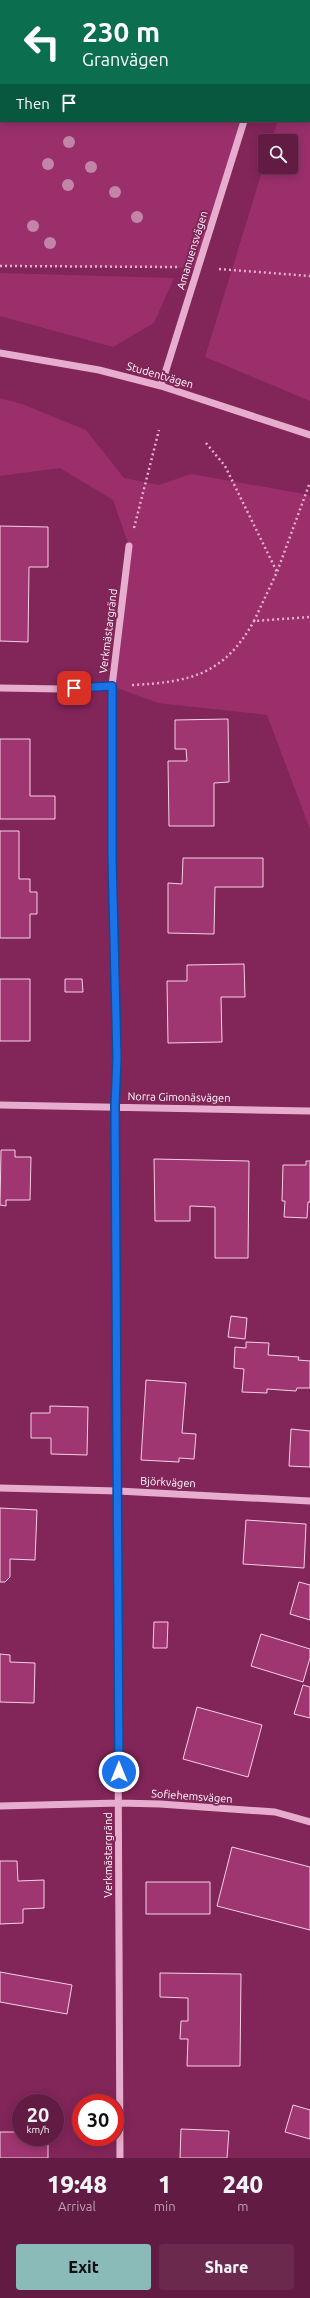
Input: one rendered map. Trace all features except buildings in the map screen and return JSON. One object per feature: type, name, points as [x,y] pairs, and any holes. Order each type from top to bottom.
[{"type":"street","name":"Amanuensvägen","points":[[161,386],[244,122]]},
{"type":"street","name":"Studentvägen","points":[[0,353],[99,370],[161,386],[310,435]]},
{"type":"street","name":"Verkmästargränd","points":[[120,2158],[115,1106],[117,1058],[112,865],[112,686],[129,546]]},
{"type":"street","points":[[0,688],[62,689],[112,686]]},
{"type":"street","name":"Norra Gimonäsvägen","points":[[0,1105],[115,1106],[310,1111]]},
{"type":"street","name":"Björkvägen","points":[[0,1488],[118,1491],[310,1501]]},
{"type":"street","name":"Sofiehemsvägen","points":[[0,1806],[119,1803],[275,1812],[310,1822]]},
{"type":"path","points":[[0,266],[198,268],[310,276]]},
{"type":"path","points":[[129,546],[159,430]]},
{"type":"path","points":[[206,443],[225,466],[278,572]]},
{"type":"path","points":[[112,686],[180,681],[205,673],[228,657],[244,639],[278,572],[309,485]]},
{"type":"path","points":[[254,621],[310,617]]},
{"type":"shaded area","points":[[0,122],[244,122],[198,268],[0,266]]},
{"type":"shaded area","points":[[278,122],[310,122],[310,401],[205,357],[261,174],[298,174],[298,134],[273,134]]},
{"type":"shaded area","points":[[0,273],[174,278],[154,323],[113,347],[0,316]]},
{"type":"shaded area","points":[[0,398],[22,404],[86,430],[124,478],[159,485],[191,474],[310,495],[310,829],[267,715],[158,703],[112,686],[129,546],[113,500],[60,468],[0,476]]},
{"type":"route","points":[[74,688],[112,686],[112,857],[117,1058],[115,1106],[119,1772]]}]
